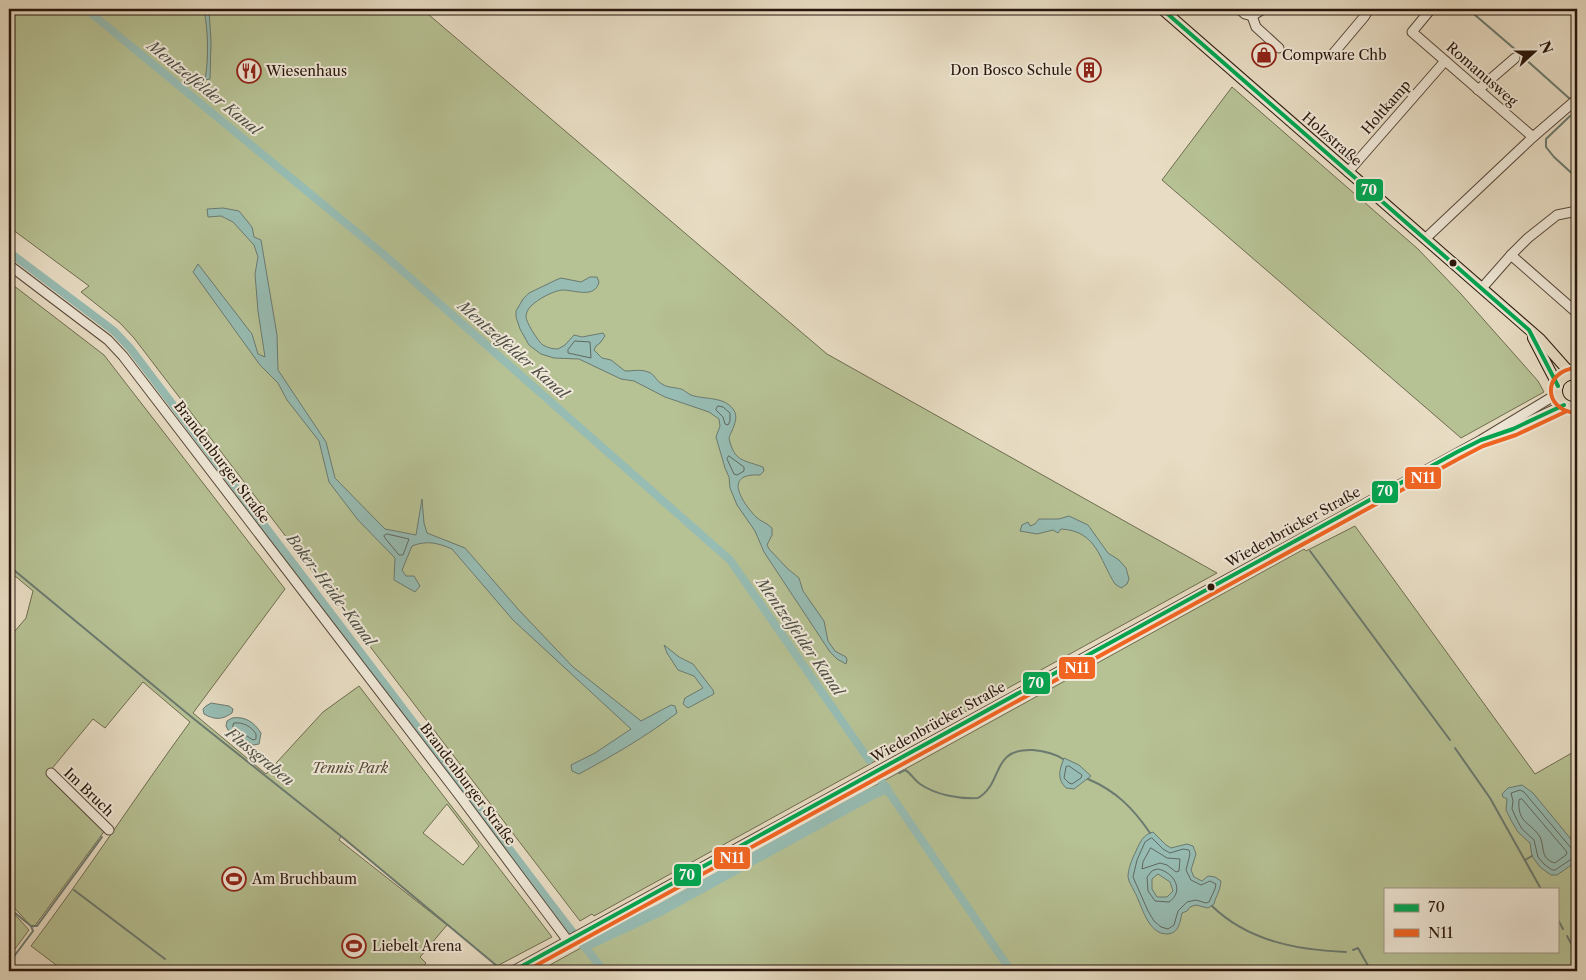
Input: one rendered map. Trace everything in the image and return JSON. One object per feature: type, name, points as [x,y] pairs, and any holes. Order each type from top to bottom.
[{"type":"main road","name":"Holzstraße","points":[[1162,9],[1540,339],[1574,374]]},
{"type":"main road","name":"Holzstraße","points":[[1529,330],[1557,390]]},
{"type":"main road","name":"Wiedenbrücker Straße","points":[[1557,390],[1562,378],[1574,374]]},
{"type":"main road","points":[[1557,390],[1560,400],[1564,405],[1577,408]]},
{"type":"street","points":[[1240,9],[1245,14],[1252,16],[1263,9]]},
{"type":"street","points":[[1332,56],[1369,9]]},
{"type":"street","name":"Romanusweg","points":[[1431,9],[1412,32],[1533,137]]},
{"type":"street","points":[[1252,16],[1256,27],[1279,48]]},
{"type":"street","points":[[1478,90],[1514,58]]},
{"type":"street","name":"Holtkamp","points":[[1348,172],[1445,61]]},
{"type":"street","points":[[1425,239],[1533,137],[1577,99]]},
{"type":"street","points":[[1482,288],[1510,255],[1557,215],[1572,212],[1577,216]]},
{"type":"street","points":[[1510,255],[1577,313]]},
{"type":"street","name":"Brandenburger Straße","points":[[9,265],[108,340],[124,356],[454,788],[574,937]]},
{"type":"street","name":"Wiedenbrücker Straße","points":[[513,971],[1481,440],[1557,390]]},
{"type":"street","name":"Wiedenbrücker Straße","points":[[1481,440],[1513,429],[1564,405]]},
{"type":"street","name":"Im Bruch","points":[[50,773],[109,830]]},
{"type":"green space","points":[[9,9],[422,9],[827,354],[1217,573],[594,916],[592,914],[580,921],[134,338],[120,323],[81,292],[89,286],[9,227]]},
{"type":"green space","points":[[1232,87],[1418,249],[1461,294],[1538,381],[1544,392],[1461,438],[1162,180]]},
{"type":"green space","name":"Tennis Park","points":[[9,282],[104,355],[285,589],[193,713],[266,774],[323,712],[359,686],[552,937],[497,966],[341,836],[339,840],[447,925],[420,957],[426,963],[420,971],[64,971],[31,946],[190,722],[143,682],[105,728],[93,719],[50,771],[104,830],[34,927],[31,926],[9,902],[9,638],[26,618],[33,591],[9,571]],"holes":[[[447,804],[479,846],[463,865],[423,833]]]},
{"type":"green space","points":[[1355,526],[1535,774],[1577,750],[1577,971],[539,971],[1304,549],[1306,551]]},
{"type":"green space","points":[[9,908],[29,930],[9,957]]},
{"type":"water","points":[[204,9],[209,9],[211,42],[210,79],[205,80],[208,44]]},
{"type":"water","points":[[223,208],[239,211],[252,227],[254,237],[261,240],[277,335],[278,370],[326,442],[335,478],[385,529],[416,535],[422,499],[424,523],[427,533],[465,548],[518,609],[573,667],[641,721],[671,705],[675,706],[677,713],[641,738],[592,767],[579,774],[572,771],[571,765],[595,753],[631,729],[513,620],[452,549],[432,543],[412,546],[402,570],[406,576],[414,576],[420,586],[415,592],[394,580],[395,558],[358,520],[329,482],[319,441],[287,400],[278,383],[260,365],[193,272],[198,264],[252,334],[258,354],[265,357],[255,274],[258,257],[254,245],[233,222],[221,216],[208,217],[207,209]]},
{"type":"water","points":[[590,277],[597,277],[599,282],[597,287],[589,292],[562,290],[534,303],[526,313],[526,319],[530,327],[543,345],[558,349],[565,345],[574,335],[582,337],[603,333],[605,336],[594,350],[602,358],[611,360],[625,371],[640,370],[648,372],[664,385],[681,389],[696,397],[719,400],[733,409],[736,420],[729,438],[734,452],[741,459],[763,467],[764,471],[760,475],[742,478],[738,489],[741,496],[756,517],[772,528],[772,535],[767,545],[769,549],[799,578],[803,591],[824,621],[828,641],[835,651],[846,657],[846,664],[830,652],[764,552],[755,531],[737,505],[730,488],[729,477],[716,437],[720,426],[719,419],[709,412],[665,397],[634,381],[621,379],[579,359],[554,358],[541,354],[529,345],[516,317],[516,311],[523,299],[529,293],[561,278],[581,282]]},
{"type":"water","points":[[1069,516],[1088,525],[1108,553],[1119,560],[1126,568],[1129,579],[1127,584],[1121,588],[1115,584],[1096,548],[1082,535],[1061,529],[1058,533],[1053,530],[1037,534],[1020,531],[1022,525],[1028,522],[1030,526],[1039,519],[1059,519]]},
{"type":"water","points":[[664,645],[679,657],[693,664],[714,694],[688,708],[683,704],[685,698],[703,688],[694,676],[678,670]]},
{"type":"water","points":[[211,703],[229,706],[233,709],[232,713],[218,718],[204,714],[203,709]]},
{"type":"water","points":[[232,718],[245,719],[255,726],[261,733],[259,744],[253,745],[228,730],[226,726],[227,721]]},
{"type":"water","points":[[1064,758],[1079,765],[1091,776],[1074,789],[1066,788],[1061,781],[1060,770]]},
{"type":"water","points":[[1522,785],[1533,793],[1577,847],[1577,861],[1557,875],[1551,875],[1540,867],[1532,856],[1530,843],[1518,832],[1506,810],[1507,799],[1502,794],[1508,788]]},
{"type":"water","points":[[1153,832],[1171,848],[1187,844],[1193,846],[1196,854],[1191,870],[1194,877],[1202,881],[1208,876],[1215,877],[1221,881],[1214,904],[1208,908],[1196,905],[1190,907],[1182,913],[1180,923],[1175,932],[1168,934],[1155,930],[1150,924],[1128,877],[1130,864],[1139,845],[1144,837]],"holes":[[[1158,874],[1170,882],[1173,891],[1167,897],[1157,897],[1152,889],[1152,879]]]},
{"type":"waterway","name":"Mentzelfelder Kanal","points":[[86,9],[382,253],[730,560],[869,760]]},
{"type":"waterway","points":[[1468,9],[1517,51]]},
{"type":"waterway","points":[[1522,56],[1570,99]]},
{"type":"waterway","points":[[1570,116],[1546,139],[1546,147],[1577,178]]},
{"type":"waterway","name":"Boker-Heide-Kanal","points":[[9,252],[114,331],[130,348],[564,921],[604,971]]},
{"type":"waterway","points":[[1310,551],[1450,740]]},
{"type":"waterway","name":"Flussgraben","points":[[9,566],[194,719],[341,836],[497,966]]},
{"type":"waterway","points":[[1455,748],[1490,798],[1540,888]]},
{"type":"waterway","points":[[899,773],[905,770],[920,784],[940,794],[963,798],[978,798],[992,784],[999,768],[1010,755],[1019,751],[1033,750],[1056,755],[1063,759]]},
{"type":"waterway","points":[[1088,779],[1107,789],[1123,801],[1150,833]]},
{"type":"waterway","name":"Mentzelfelder Kanal","points":[[882,782],[1011,971]]},
{"type":"waterway","points":[[585,945],[658,911],[885,788]]},
{"type":"waterway","points":[[9,908],[31,926],[37,926],[102,837]]},
{"type":"waterway","points":[[1525,860],[1532,856]]},
{"type":"waterway","points":[[74,890],[165,959]]},
{"type":"waterway","points":[[1212,906],[1241,928],[1274,941],[1309,949],[1346,952]]},
{"type":"waterway","points":[[1558,920],[1563,929]]},
{"type":"waterway","points":[[9,963],[33,931],[31,926]]},
{"type":"waterway","points":[[1567,936],[1577,954]]},
{"type":"waterway","points":[[1353,950],[1358,948],[1371,971]]},
{"type":"transit line","name":"70","points":[[1162,9],[1529,330],[1558,386]]},
{"type":"transit line","name":"N11","points":[[1576,368],[1565,371],[1557,376],[1552,383],[1551,391],[1557,405],[1565,410],[1576,413]]},
{"type":"transit line","name":"70","points":[[513,971],[1457,452],[1564,405]]},
{"type":"transit line","name":"N11","points":[[526,971],[1460,458],[1483,446],[1516,435],[1567,411]]},
{"type":"place","name":"Compware Chb","points":[[1264,55]]},
{"type":"place","name":"Don Bosco Schule","points":[[1089,70]]},
{"type":"place","name":"Wiesenhaus","points":[[249,71]]},
{"type":"place","name":"Am Bruchbaum","points":[[234,879]]},
{"type":"place","name":"Liebelt Arena","points":[[354,946]]}]
